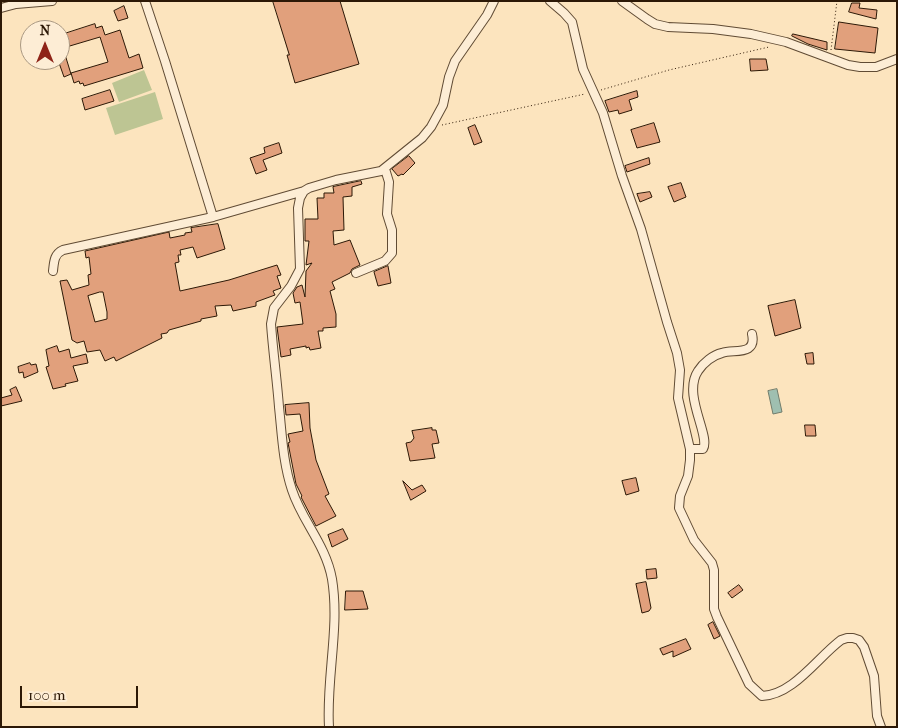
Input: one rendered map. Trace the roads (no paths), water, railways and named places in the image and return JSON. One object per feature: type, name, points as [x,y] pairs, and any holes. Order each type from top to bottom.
[{"type":"street","points":[[1,8],[16,4],[52,1]]},
{"type":"street","points":[[145,1],[213,217]]},
{"type":"street","points":[[53,272],[55,257],[58,252],[63,250],[213,217],[304,191],[320,184],[385,169],[422,138],[431,127],[443,106],[449,77],[455,61],[487,15],[494,1]]},
{"type":"street","points":[[550,1],[572,22],[581,62],[603,112],[622,176],[641,229],[677,353],[680,370],[678,398],[690,448],[689,468],[680,496],[679,508],[694,540],[712,563],[714,570],[714,609],[749,684],[762,696],[770,696],[780,692],[799,678],[841,640],[847,638],[859,640],[864,647],[874,676],[877,716],[881,727]]},
{"type":"street","points":[[622,1],[655,24],[668,27],[713,29],[752,34],[786,42],[848,65],[876,67],[897,59]]},
{"type":"street","points":[[356,273],[385,261],[392,253],[392,230],[387,214],[389,182],[385,169]]},
{"type":"street","points":[[304,191],[298,208],[300,269],[291,286],[274,308],[271,324],[287,473],[297,504],[319,542],[328,562],[332,578],[334,624],[328,727]]},
{"type":"street","points":[[690,448],[703,449],[706,441],[697,414],[694,397],[696,372],[715,355],[742,351],[748,348],[753,339],[752,334]]}]
